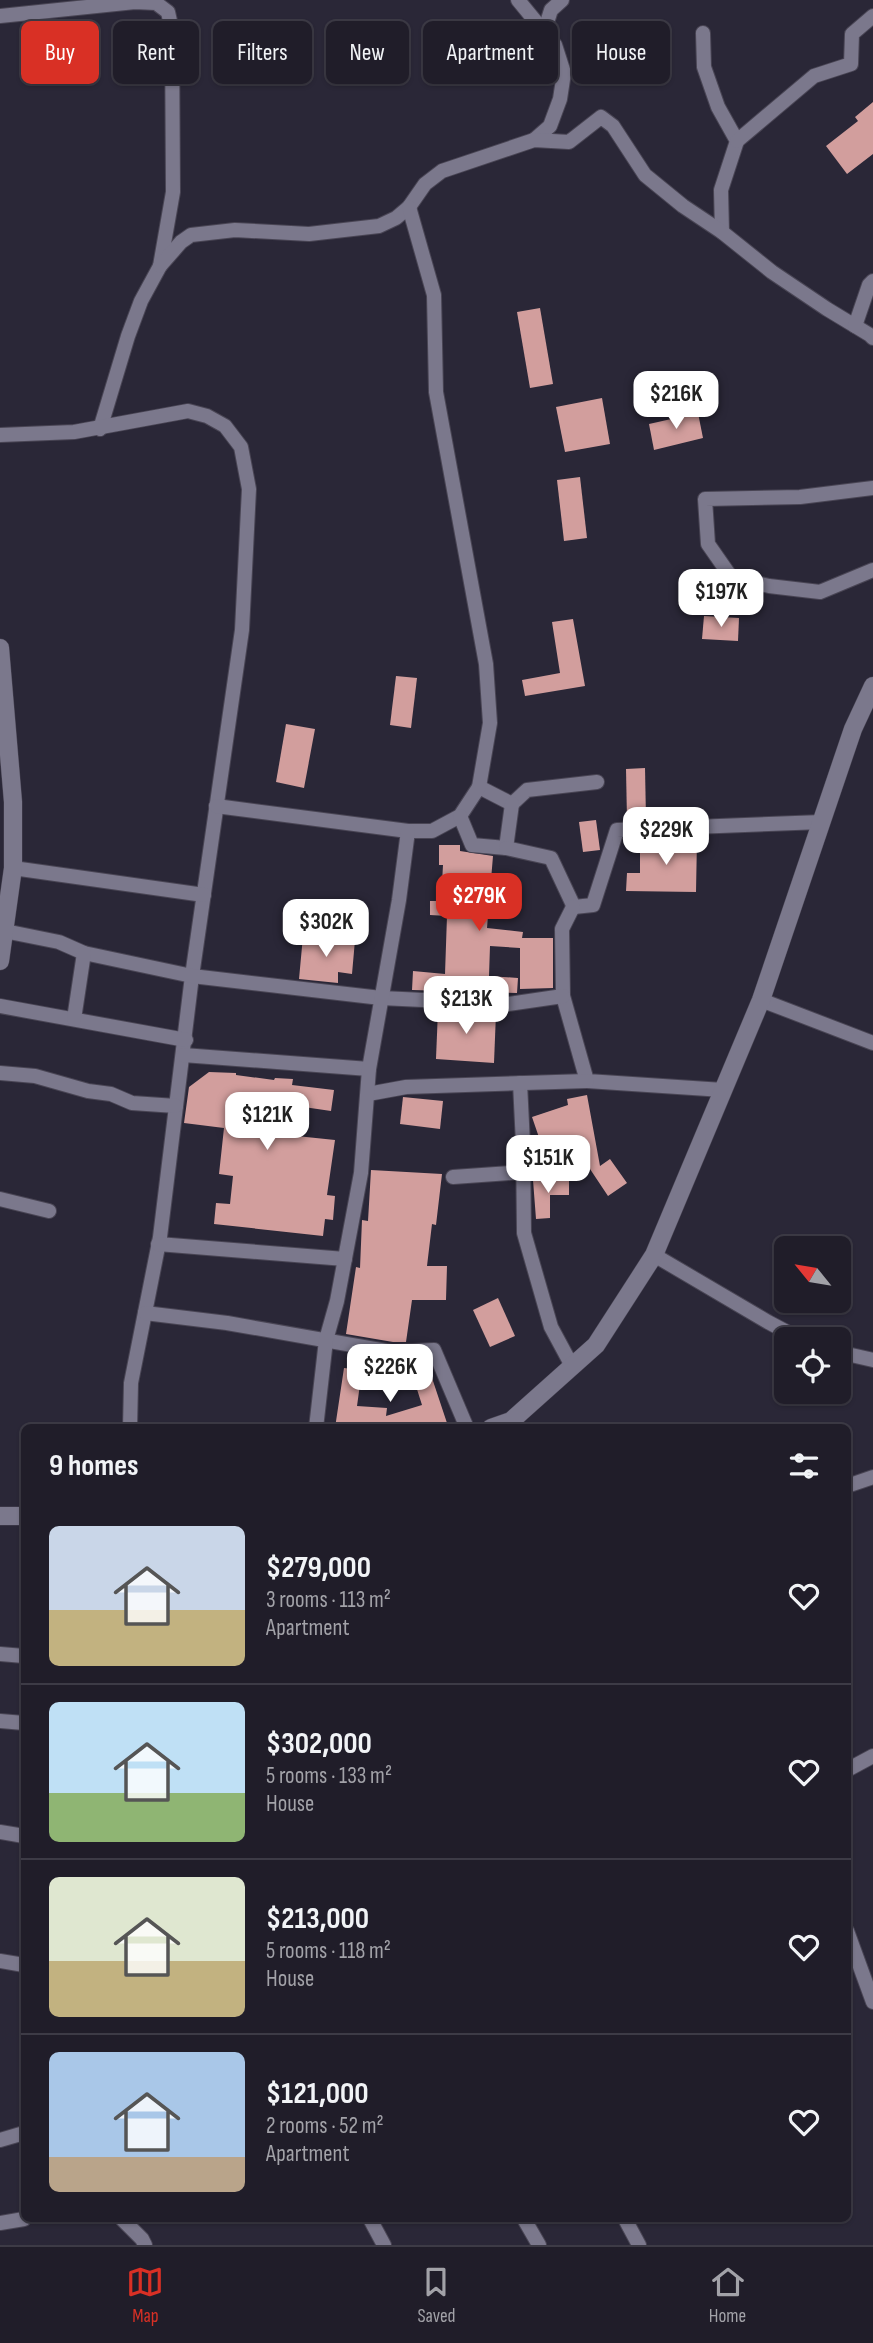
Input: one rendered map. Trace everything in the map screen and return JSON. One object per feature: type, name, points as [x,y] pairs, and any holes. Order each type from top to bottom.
[{"type":"street","points":[[518,0],[535,21]]},
{"type":"street","points":[[548,21],[551,10],[562,0]]},
{"type":"street","points":[[0,16],[135,2],[156,2],[168,12],[172,30],[173,192],[160,266]]},
{"type":"street","points":[[722,232],[721,190],[737,141],[814,76],[851,64],[852,34],[873,16]]},
{"type":"street","points":[[703,33],[704,67],[718,107],[737,141]]},
{"type":"street","points":[[534,140],[550,126],[560,99],[564,73],[558,54]]},
{"type":"street","points":[[100,429],[141,301],[160,266],[181,242],[191,235],[235,230],[309,234],[379,226],[396,218],[409,207],[425,184],[442,171],[534,140],[569,142],[601,117],[613,126],[645,175],[683,206],[722,232],[772,272],[873,338]]},
{"type":"street","points":[[216,806],[408,831],[432,831],[460,816],[479,788],[490,723],[486,664],[436,392],[434,295],[409,207]]},
{"type":"street","points":[[855,326],[869,285],[873,281]]},
{"type":"street","points":[[0,435],[100,429],[188,411],[207,416],[225,426],[241,447],[249,489],[242,631],[192,976],[158,1244],[131,1383],[130,1424]]},
{"type":"street","points":[[873,488],[800,497],[705,499],[708,544],[731,577],[769,586],[820,592],[873,570]]},
{"type":"street","points":[[0,648],[13,802],[13,868],[0,961]]},
{"type":"street","points":[[514,1424],[596,1345],[654,1255],[761,1000],[853,729],[873,685]]},
{"type":"street","points":[[506,848],[512,804],[527,790],[597,782]]},
{"type":"street","points":[[479,788],[512,804]]},
{"type":"street","points":[[460,816],[472,845],[506,848],[551,858],[573,907]]},
{"type":"street","points":[[573,907],[593,905],[617,830],[822,822]]},
{"type":"street","points":[[316,1424],[326,1340],[361,1172],[369,1069],[399,900],[408,831]]},
{"type":"street","points":[[13,868],[204,895]]},
{"type":"street","points":[[573,907],[562,929],[563,996],[587,1081]]},
{"type":"street","points":[[3,930],[59,942],[83,953],[192,976],[381,998],[508,1004],[563,996]]},
{"type":"street","points":[[74,1019],[83,953]]},
{"type":"street","points":[[761,1000],[873,1043]]},
{"type":"street","points":[[0,1006],[74,1019],[185,1047],[369,1069]]},
{"type":"street","points":[[0,1073],[36,1076],[88,1091],[111,1094],[132,1103],[176,1107]]},
{"type":"street","points":[[368,1094],[406,1087],[587,1081],[723,1090]]},
{"type":"street","points":[[520,1083],[524,1233],[551,1327],[572,1366]]},
{"type":"street","points":[[453,1177],[524,1172]]},
{"type":"street","points":[[0,1199],[49,1210]]},
{"type":"street","points":[[158,1244],[345,1259]]},
{"type":"street","points":[[654,1255],[777,1327]]},
{"type":"street","points":[[145,1313],[227,1323],[392,1352],[434,1349],[465,1424]]},
{"type":"street","points":[[851,1355],[873,1360]]},
{"type":"street","points":[[851,1485],[873,1477]]},
{"type":"street","points":[[0,1516],[21,1516]]},
{"type":"street","points":[[0,1654],[21,1657]]},
{"type":"street","points":[[0,1721],[21,1723]]},
{"type":"street","points":[[851,1768],[873,1756]]},
{"type":"street","points":[[0,1832],[21,1836]]},
{"type":"street","points":[[851,1942],[873,2002]]},
{"type":"street","points":[[0,1961],[21,1964]]},
{"type":"street","points":[[0,2140],[21,2134]]},
{"type":"street","points":[[0,2223],[21,2220]]},
{"type":"street","points":[[125,2222],[145,2245]]},
{"type":"street","points":[[372,2222],[384,2245]]},
{"type":"street","points":[[526,2222],[539,2245]]},
{"type":"street","points":[[627,2222],[639,2245]]},
{"type":"building","points":[[873,102],[873,154],[847,174],[826,146],[858,121],[855,117]]},
{"type":"building","points":[[540,308],[553,384],[530,388],[517,312]]},
{"type":"building","points":[[602,398],[610,444],[565,452],[556,407]]},
{"type":"building","points":[[698,413],[703,438],[654,450],[649,424]]},
{"type":"building","points":[[580,477],[587,538],[564,541],[557,480]]},
{"type":"building","points":[[704,616],[739,618],[738,641],[702,639]]},
{"type":"building","points":[[573,619],[585,686],[525,696],[522,680],[560,673],[552,622]]},
{"type":"building","points":[[396,676],[417,678],[411,728],[390,725]]},
{"type":"building","points":[[286,724],[315,729],[304,788],[276,782]]},
{"type":"building","points":[[645,768],[646,819],[627,820],[626,769]]},
{"type":"building","points":[[596,820],[600,850],[583,852],[579,822]]},
{"type":"building","points":[[640,839],[697,839],[696,892],[626,891],[627,873],[640,873]]},
{"type":"building","points":[[439,845],[460,845],[460,851],[493,856],[487,928],[523,932],[522,938],[553,938],[553,988],[520,989],[520,948],[490,946],[489,976],[518,978],[517,993],[412,990],[413,971],[445,974],[447,916],[430,915],[430,901],[441,901],[443,865],[439,865]]},
{"type":"building","points":[[303,936],[355,940],[352,974],[338,972],[338,983],[299,979]]},
{"type":"building","points":[[438,1010],[496,1013],[494,1063],[436,1059]]},
{"type":"building","points":[[209,1072],[236,1073],[274,1080],[293,1079],[292,1085],[334,1090],[331,1111],[290,1105],[287,1135],[335,1140],[327,1195],[335,1196],[333,1220],[325,1219],[323,1236],[214,1224],[216,1203],[230,1204],[233,1176],[219,1174],[224,1128],[184,1123],[189,1087]]},
{"type":"building","points":[[587,1095],[600,1166],[610,1159],[627,1183],[608,1196],[568,1136],[568,1145],[544,1152],[532,1117],[568,1105],[567,1099]]},
{"type":"building","points":[[403,1097],[443,1101],[440,1129],[400,1124]]},
{"type":"building","points":[[371,1170],[442,1174],[436,1225],[432,1224],[427,1266],[447,1266],[446,1300],[412,1300],[406,1342],[346,1334],[356,1267],[360,1268],[362,1220],[368,1221]]},
{"type":"building","points":[[569,1179],[569,1195],[550,1195],[550,1218],[536,1219],[533,1180]]},
{"type":"building","points":[[498,1298],[515,1336],[490,1347],[473,1310]]},
{"type":"building","points":[[378,1359],[404,1361],[403,1370],[378,1371]]},
{"type":"building","points":[[426,1360],[447,1423],[336,1424],[344,1368],[362,1370],[357,1406],[387,1408],[386,1416],[422,1405],[408,1361]]}]
